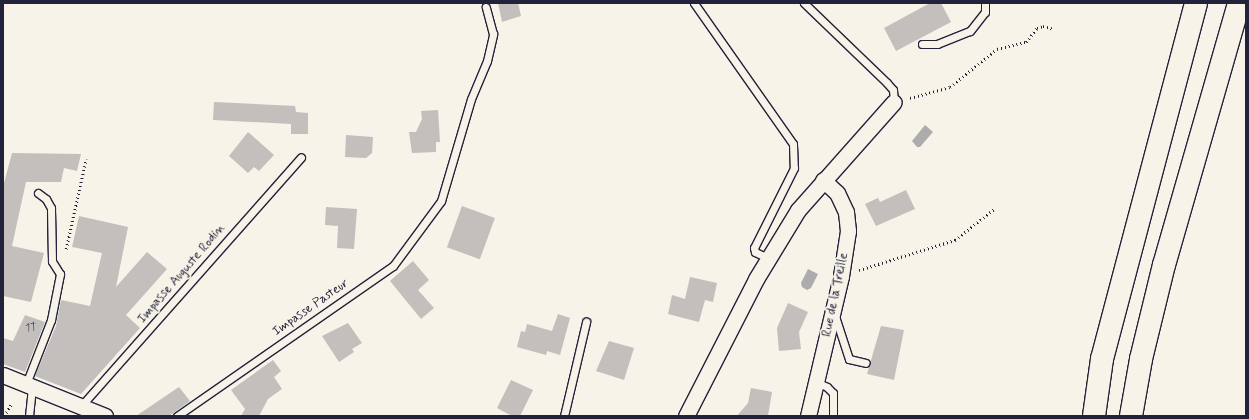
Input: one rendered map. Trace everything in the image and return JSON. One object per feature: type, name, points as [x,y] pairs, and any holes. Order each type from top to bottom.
[{"type":"highway","points":[[1094,416],[1102,359],[1196,3]]},
{"type":"highway","points":[[1131,416],[1141,359],[1164,265],[1239,3]]},
{"type":"street","points":[[686,416],[768,258],[798,210],[823,180],[894,102]]},
{"type":"street","name":"Rue de la Treille","points":[[808,416],[841,276],[848,231],[846,212],[837,193],[823,180]]},
{"type":"street","points":[[3,375],[105,416]]},
{"type":"lane","points":[[694,3],[793,144],[794,168],[754,248],[755,252],[768,258]]},
{"type":"lane","points":[[804,3],[887,83],[893,90],[894,102]]},
{"type":"lane","points":[[922,44],[937,44],[970,31],[985,12],[986,3]]},
{"type":"lane","name":"Impasse Pasteur","points":[[177,416],[393,266],[441,201],[471,99],[487,60],[492,34],[486,7]]},
{"type":"lane","name":"Impasse Auguste Rodin","points":[[81,406],[301,157]]},
{"type":"lane","points":[[29,416],[29,385],[51,320],[60,274],[52,261],[51,208],[46,199],[38,193]]},
{"type":"lane","points":[[833,310],[849,359],[866,363]]},
{"type":"lane","points":[[564,416],[586,322]]},
{"type":"lane","points":[[816,382],[827,387],[832,394],[833,416]]},
{"type":"path","points":[[894,102],[950,87],[998,49],[1026,42],[1037,28],[1043,26],[1054,29]]},
{"type":"path","points":[[60,274],[86,159]]},
{"type":"path","points":[[841,276],[955,240],[994,209]]},
{"type":"path","points":[[4,416],[11,405]]},
{"type":"shaded area","points":[[925,125],[933,132],[920,147],[917,147],[912,141]]},
{"type":"shaded area","points":[[808,269],[818,274],[811,288],[807,290],[802,287],[801,283]]},
{"type":"building","points":[[498,3],[518,3],[521,16],[502,22]]},
{"type":"building","points":[[930,3],[941,3],[951,22],[896,51],[884,28]]},
{"type":"building","points":[[214,102],[295,106],[296,112],[308,113],[308,134],[291,134],[291,124],[213,120]]},
{"type":"building","points":[[438,110],[440,142],[436,142],[436,152],[412,153],[409,132],[416,132],[422,119],[421,111]]},
{"type":"building","points":[[248,132],[274,155],[259,171],[254,167],[248,173],[229,156]]},
{"type":"building","points":[[346,135],[373,137],[372,153],[366,158],[345,157]]},
{"type":"building","points":[[12,153],[81,154],[77,171],[64,168],[61,182],[26,182],[12,246],[44,253],[31,302],[3,296],[3,187]]},
{"type":"building","points":[[906,190],[915,209],[876,226],[865,204],[878,198],[880,202]]},
{"type":"building","points":[[462,206],[495,218],[480,259],[447,247]]},
{"type":"building","points":[[326,207],[357,209],[354,249],[337,248],[338,226],[325,225]]},
{"type":"building","points":[[79,216],[128,227],[116,287],[147,252],[167,269],[126,315],[140,328],[81,394],[35,376],[56,326],[61,300],[90,306],[102,253],[72,247]]},
{"type":"building","points":[[413,261],[429,280],[418,290],[434,308],[421,319],[390,281]]},
{"type":"building","points":[[690,277],[717,283],[713,302],[705,300],[699,322],[668,314],[672,295],[685,299]]},
{"type":"building","points":[[788,303],[808,312],[799,332],[801,349],[779,351],[777,328]]},
{"type":"building","points":[[558,314],[570,318],[560,355],[547,351],[546,355],[517,347],[521,331],[525,332],[527,324],[552,331]]},
{"type":"building","points":[[25,315],[45,322],[25,372],[3,364],[3,338],[13,341]]},
{"type":"building","points":[[348,323],[362,343],[352,349],[354,352],[339,362],[322,336]]},
{"type":"building","points":[[881,326],[904,330],[894,380],[867,374]]},
{"type":"building","points":[[609,341],[634,348],[624,380],[596,371]]},
{"type":"building","points":[[273,360],[281,371],[274,377],[282,389],[268,399],[259,416],[241,416],[245,409],[231,390]]},
{"type":"building","points":[[511,380],[533,390],[520,416],[512,416],[497,408]]},
{"type":"building","points":[[179,387],[190,401],[169,416],[136,416]]},
{"type":"building","points":[[751,388],[772,392],[768,416],[737,416],[748,403]]}]
